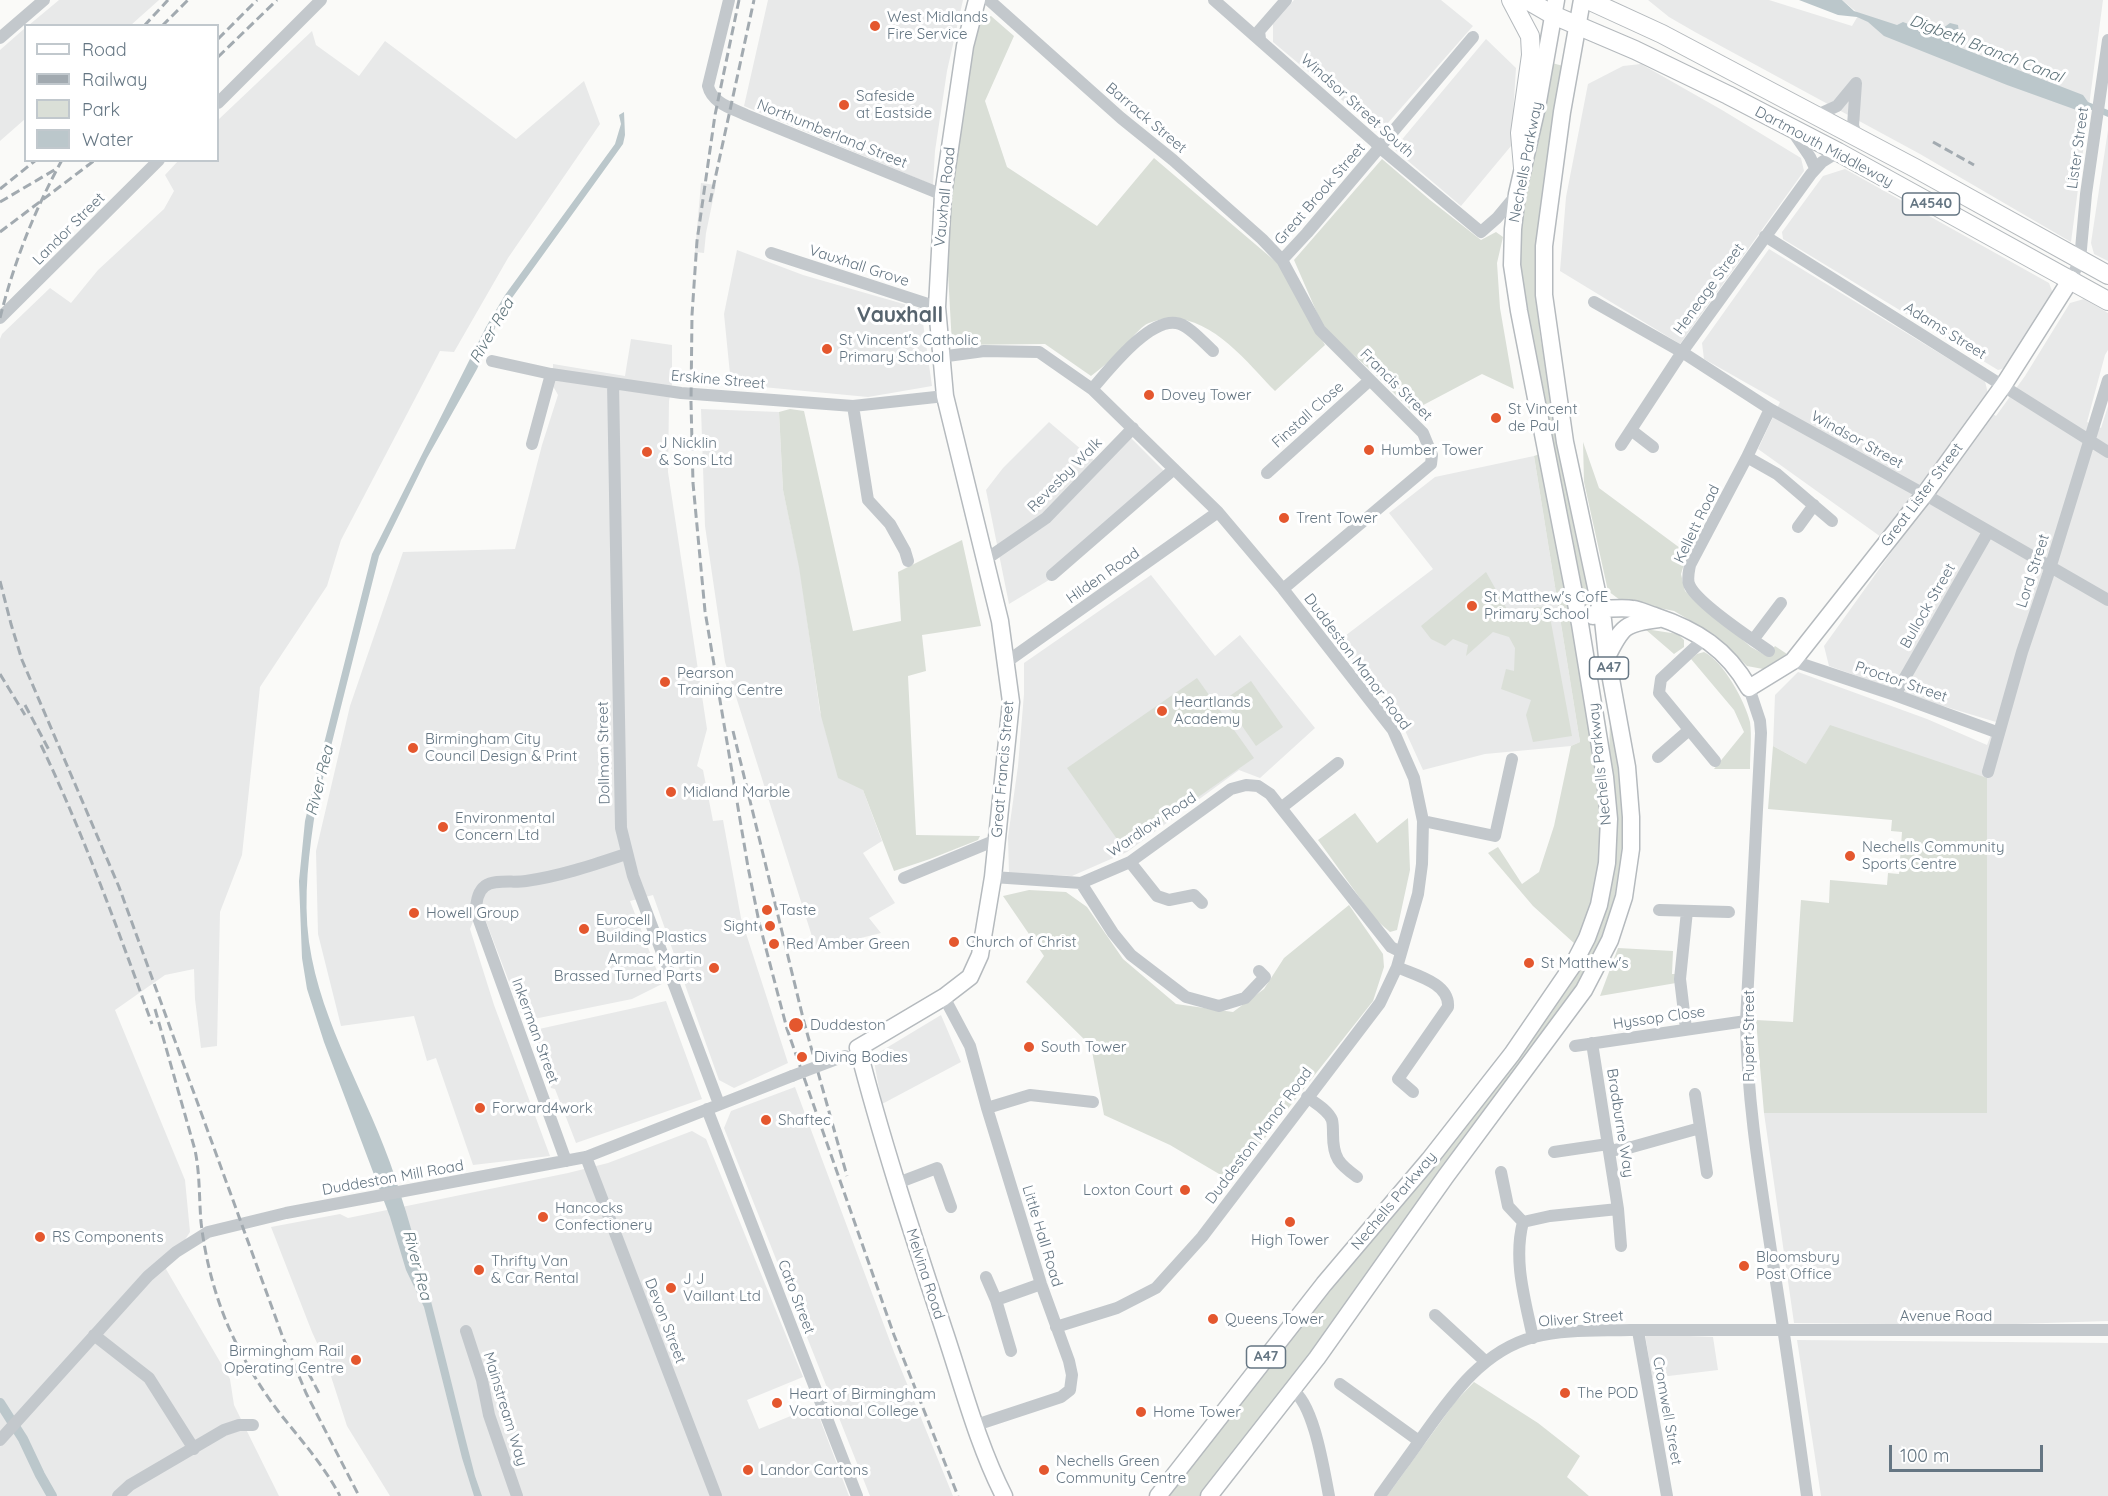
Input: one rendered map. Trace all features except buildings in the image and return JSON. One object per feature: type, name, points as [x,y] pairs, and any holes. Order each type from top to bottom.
[{"type":"highway","points":[[1511,0],[1530,36],[1531,63],[1520,133],[1522,168]]},
{"type":"highway","name":"A4540","points":[[1527,0],[1570,9]]},
{"type":"highway","name":"Dartmouth Middleway","points":[[1570,9],[1662,34],[1915,168],[2108,275]]},
{"type":"highway","name":"Dartmouth Middleway","points":[[1570,9],[1667,65],[1838,152],[2108,301]]},
{"type":"main road","name":"Vauxhall Road","points":[[945,396],[937,307],[943,195],[965,46],[977,0]]},
{"type":"main road","name":"Nechells Parkway","points":[[1209,1496],[1292,1390],[1584,990],[1610,940],[1619,916],[1627,879],[1631,817],[1627,767],[1607,657],[1594,619],[1513,276],[1513,228],[1522,168],[1537,108],[1570,9]]},
{"type":"main road","name":"Nechells Parkway","points":[[1158,1496],[1316,1293],[1429,1160],[1512,1054],[1558,988],[1583,947],[1599,905],[1607,863],[1609,819],[1604,767],[1606,725],[1604,692],[1565,442],[1544,295],[1543,273],[1544,246],[1562,112],[1570,9]]},
{"type":"main road","name":"Great Lister Street","points":[[1749,688],[1794,661],[1924,495],[2003,386],[2071,279]]},
{"type":"main road","name":"Great Francis Street","points":[[852,1052],[944,997],[970,977],[977,964],[984,938],[993,877],[1011,702],[1000,621],[945,396]]},
{"type":"main road","name":"Rupert Street","points":[[1594,619],[1634,609],[1682,625],[1705,638],[1723,654],[1749,688]]},
{"type":"main road","points":[[1607,657],[1622,630],[1637,622],[1663,618]]},
{"type":"main road","name":"Melvina Road","points":[[852,1052],[877,1121],[976,1425],[1004,1496]]},
{"type":"street","points":[[0,38],[44,0]]},
{"type":"street","points":[[219,102],[321,0]]},
{"type":"street","name":"Northumberland Street","points":[[729,0],[708,86],[712,97],[746,114],[943,195]]},
{"type":"street","name":"Barrack Street","points":[[989,0],[1262,239],[1282,260]]},
{"type":"street","name":"Windsor Street South","points":[[1214,0],[1379,147],[1480,232],[1497,218],[1517,194]]},
{"type":"street","points":[[1260,39],[1259,31],[1286,0]]},
{"type":"street","name":"Great Brook Street","points":[[1282,260],[1473,38]]},
{"type":"street","name":"Lister Street","points":[[2080,260],[2086,194],[2108,40]]},
{"type":"street","points":[[1815,116],[1837,106],[1856,83],[1853,126],[1859,140]]},
{"type":"street","points":[[1791,129],[1815,168]]},
{"type":"street","name":"Heneage Street","points":[[1621,446],[1682,352],[1815,168],[1838,152]]},
{"type":"street","name":"Landor Street","points":[[0,318],[157,162]]},
{"type":"street","name":"Adams Street","points":[[1765,236],[2108,452]]},
{"type":"street","name":"Vauxhall Grove","points":[[771,253],[937,307]]},
{"type":"street","name":"Francis Street","points":[[1282,260],[1320,330],[1424,433],[1432,455],[1431,464],[1283,589]]},
{"type":"street","points":[[2071,279],[2080,260]]},
{"type":"street","name":"Windsor Street","points":[[1594,302],[1682,352],[1770,409],[2108,600]]},
{"type":"street","points":[[1092,389],[1147,333],[1159,325],[1176,322],[1193,332],[1213,351]]},
{"type":"street","name":"Duddeston Manor Road","points":[[940,357],[984,351],[1039,352],[1092,389],[1218,512],[1283,589],[1393,730],[1414,778],[1423,821],[1418,892],[1397,967],[1380,1003],[1202,1237],[1156,1288],[1117,1308],[1056,1327]]},
{"type":"street","name":"Erskine Street","points":[[492,361],[551,374],[681,393],[853,406],[945,396]]},
{"type":"street","points":[[532,444],[551,374]]},
{"type":"street","name":"Finstall Close","points":[[1267,473],[1370,380]]},
{"type":"street","name":"Lord Street","points":[[1988,772],[2022,652],[2108,380]]},
{"type":"street","name":"Dollman Street","points":[[613,383],[621,828],[633,876],[713,1106]]},
{"type":"street","points":[[853,406],[868,500],[890,524],[908,561]]},
{"type":"street","name":"Kellett Road","points":[[1754,640],[1732,626],[1695,592],[1688,580],[1690,565],[1748,457],[1770,409]]},
{"type":"street","name":"Revesby Walk","points":[[985,560],[1046,518],[1132,428]]},
{"type":"street","points":[[1631,430],[1653,447]]},
{"type":"street","points":[[1748,457],[1777,474],[1833,521]]},
{"type":"street","points":[[1052,575],[1174,469]]},
{"type":"street","points":[[1798,527],[1814,505]]},
{"type":"street","name":"Hilden Road","points":[[1005,663],[1218,512]]},
{"type":"street","name":"Bullock Street","points":[[1895,695],[1988,532]]},
{"type":"street","points":[[1769,651],[1754,640],[1780,603]]},
{"type":"street","points":[[1705,638],[1661,679],[1659,693],[1715,762]]},
{"type":"street","name":"Proctor Street","points":[[1794,661],[1999,733]]},
{"type":"street","name":"Rupert Street","points":[[1749,688],[1760,721],[1761,734],[1746,1021],[1746,1065],[1754,1135],[1808,1496]]},
{"type":"street","points":[[1659,757],[1689,730]]},
{"type":"street","points":[[1423,821],[1495,836],[1512,759]]},
{"type":"street","points":[[1281,808],[1332,776],[1338,763]]},
{"type":"street","name":"Wardlow Road","points":[[993,877],[1081,883],[1130,862],[1231,789],[1246,785],[1258,786],[1270,794],[1391,947],[1401,952]]},
{"type":"street","points":[[904,878],[996,840]]},
{"type":"street","name":"Inkerman Street","points":[[566,1161],[476,912],[477,898],[482,887],[491,883],[519,882],[558,876],[626,854]]},
{"type":"street","points":[[1130,862],[1157,896],[1169,900],[1196,895]]},
{"type":"street","points":[[1081,883],[1113,933],[1131,955],[1186,997],[1219,1006],[1245,998],[1265,976]]},
{"type":"street","points":[[1659,910],[1729,912]]},
{"type":"street","points":[[1686,1029],[1680,979],[1687,911]]},
{"type":"street","points":[[1397,967],[1440,987],[1449,1001],[1448,1007],[1395,1076],[1413,1092]]},
{"type":"street","name":"Little Hall Road","points":[[944,997],[970,1046],[1041,1284],[1072,1375],[1070,1390],[1061,1397],[976,1425]]},
{"type":"street","name":"Hyssop Close","points":[[1575,1046],[1746,1021]]},
{"type":"street","name":"Bradburne Way","points":[[1593,1042],[1618,1209],[1621,1246]]},
{"type":"street","name":"Duddeston Mill Road","points":[[4,1436],[148,1276],[176,1252],[208,1232],[286,1213],[586,1157],[852,1052]]},
{"type":"street","points":[[1695,1094],[1707,1173]]},
{"type":"street","points":[[987,1108],[1030,1095],[1093,1102]]},
{"type":"street","points":[[1307,1097],[1326,1111],[1333,1121],[1332,1143],[1337,1169],[1357,1177]]},
{"type":"street","name":"Cato Street","points":[[713,1106],[857,1496]]},
{"type":"street","points":[[1554,1152],[1632,1147],[1700,1128]]},
{"type":"street","name":"Devon Street","points":[[586,1157],[716,1496]]},
{"type":"street","points":[[896,1184],[937,1168],[951,1207]]},
{"type":"street","points":[[1501,1172],[1508,1206],[1523,1222]]},
{"type":"street","points":[[1523,1222],[1550,1216],[1618,1209]]},
{"type":"street","points":[[1523,1222],[1519,1238],[1518,1264],[1533,1338]]},
{"type":"street","points":[[986,1277],[996,1300],[1011,1351]]},
{"type":"street","points":[[996,1300],[1041,1284]]},
{"type":"street","points":[[1435,1315],[1486,1362]]},
{"type":"street","name":"Avenue Road","points":[[1784,1331],[2108,1330]]},
{"type":"street","name":"Mainstream Way","points":[[466,1331],[482,1380],[489,1415],[517,1496]]},
{"type":"street","name":"Cromwell Street","points":[[1638,1331],[1667,1496]]},
{"type":"street","name":"Oliver Street","points":[[1380,1496],[1450,1398],[1486,1362],[1511,1346],[1533,1338],[1558,1333],[1784,1331]]},
{"type":"street","points":[[94,1335],[149,1378],[194,1449]]},
{"type":"street","points":[[1340,1384],[1419,1441]]},
{"type":"street","points":[[1292,1390],[1297,1393],[1306,1408],[1316,1436],[1329,1496]]},
{"type":"street","points":[[118,1496],[130,1485],[224,1430],[239,1425],[253,1425]]},
{"type":"shaded area","points":[[59,0],[159,0],[132,24],[30,24]]},
{"type":"shaded area","points":[[768,0],[963,0],[947,71],[935,151],[933,185],[744,106]]},
{"type":"shaded area","points":[[1294,0],[1441,0],[1473,26],[1380,132],[1273,42],[1273,24]]},
{"type":"shaded area","points":[[1648,0],[1769,0],[1852,26],[1859,14],[1842,0],[2103,0],[2071,242],[1920,154],[1695,32],[1669,17]]},
{"type":"shaded area","points":[[24,29],[24,120],[0,141],[0,50]]},
{"type":"shaded area","points":[[312,31],[316,45],[359,76],[385,41],[516,139],[584,81],[600,124],[508,258],[454,352],[440,351],[341,540],[327,586],[260,687],[242,855],[220,912],[217,1046],[201,1048],[194,969],[165,975],[115,1010],[185,1180],[190,1232],[166,1269],[230,1379],[234,1405],[279,1496],[0,1496],[0,339],[2,334],[50,288],[71,303],[98,270],[164,209],[174,191],[165,175],[177,162],[219,162],[219,119]]},
{"type":"shaded area","points":[[1486,39],[1516,68],[1511,146],[1461,206],[1394,149]]},
{"type":"shaded area","points":[[1641,64],[1801,158],[1804,171],[1680,344],[1560,271],[1566,197],[1588,84],[1623,66]]},
{"type":"shaded area","points":[[2108,130],[2108,261],[2094,254],[2091,243]]},
{"type":"shaded area","points":[[1845,169],[2049,283],[2054,296],[2006,368],[1998,370],[1783,239],[1782,232],[1823,176]]},
{"type":"shaded area","points":[[701,183],[716,185],[704,253],[695,252]]},
{"type":"shaded area","points":[[1769,249],[1985,381],[1988,394],[1980,406],[1996,416],[2025,376],[2070,303],[2084,299],[2108,313],[2108,350],[2087,422],[2101,428],[2108,406],[2108,1321],[1985,1325],[1794,1323],[1764,1113],[1987,1112],[1987,779],[1974,775],[1806,764],[1773,746],[1775,695],[1798,672],[1927,719],[1987,745],[1996,722],[1933,703],[1829,666],[1824,646],[1895,547],[1758,449],[1780,402],[1704,359],[1702,343]]},
{"type":"shaded area","name":"St Vincent's Catholic Primary School","points":[[737,250],[803,275],[921,309],[932,386],[868,397],[731,384],[724,314]]},
{"type":"shaded area","points":[[631,339],[672,345],[668,472],[707,729],[697,766],[703,770],[713,821],[723,820],[741,918],[788,1063],[734,1088],[719,1080],[653,895],[630,901],[662,984],[632,999],[524,1021],[482,911],[474,919],[470,929],[494,1005],[550,1156],[473,1165],[436,1058],[427,1061],[414,1016],[341,1026],[318,934],[316,851],[350,706],[403,552],[515,549],[542,445],[558,395],[553,386],[553,364],[625,376]]},
{"type":"shaded area","points":[[701,409],[779,412],[783,490],[800,569],[820,712],[863,790],[882,841],[863,853],[895,903],[869,918],[881,933],[816,949],[725,662],[705,526]]},
{"type":"shaded area","points":[[1049,422],[1096,462],[1124,431],[1167,474],[1064,571],[1009,604],[986,490],[1003,468]]},
{"type":"shaded area","name":"St Matthew's CofE Primary School","points":[[1534,456],[1580,742],[1571,746],[1485,754],[1423,770],[1403,726],[1372,683],[1337,642],[1433,569],[1389,513],[1435,477]]},
{"type":"shaded area","name":"Heartlands Academy","points":[[1151,575],[1215,656],[1240,635],[1315,728],[1260,778],[1239,770],[1127,852],[1072,876],[1009,873],[1008,837],[1018,766],[1024,694],[1024,663]]},
{"type":"shaded area","points":[[666,1001],[702,1099],[576,1143],[555,1089],[551,1088],[530,1031]]},
{"type":"shaded area","points":[[941,1015],[961,1062],[882,1104],[873,1056]]},
{"type":"shaded area","points":[[795,1087],[894,1352],[953,1496],[870,1496],[724,1128],[731,1111]]},
{"type":"shaded area","points":[[692,1131],[706,1139],[803,1377],[747,1400],[759,1429],[815,1406],[849,1496],[390,1496],[347,1426],[328,1367],[271,1227],[340,1214],[348,1218],[568,1173],[608,1163]]},
{"type":"shaded area","points":[[1645,1334],[1713,1337],[1718,1370],[1652,1378]]},
{"type":"shaded area","points":[[1797,1340],[2108,1343],[2108,1496],[1821,1496]]},
{"type":"green space","points":[[991,16],[1014,36],[985,101],[1007,167],[1097,226],[1154,158],[1282,267],[1325,345],[1275,391],[1235,349],[1220,337],[1186,320],[1168,319],[1145,325],[1116,355],[1091,376],[1045,344],[952,345],[947,255],[950,200],[963,93],[981,19]]},
{"type":"green space","points":[[1552,63],[1567,67],[1537,293],[1540,335],[1591,602],[1588,607],[1582,608],[1523,308],[1519,251],[1520,218]]},
{"type":"green space","points":[[1382,159],[1481,240],[1496,232],[1503,237],[1497,263],[1500,308],[1514,389],[1482,374],[1412,411],[1375,374],[1324,329],[1294,260]]},
{"type":"green space","points":[[790,409],[804,411],[853,631],[901,621],[898,572],[962,540],[981,626],[922,635],[926,671],[908,676],[916,835],[980,836],[978,840],[894,871],[863,790],[838,778],[821,716],[799,567],[783,490],[779,412]]},
{"type":"green space","points":[[1583,442],[1599,488],[1680,548],[1688,551],[1681,574],[1685,591],[1751,647],[1767,656],[1775,646],[1787,654],[1763,669],[1747,666],[1715,635],[1674,611],[1620,600],[1608,591],[1584,482]]},
{"type":"green space","points":[[1540,454],[1597,764],[1602,832],[1600,865],[1588,916],[1575,944],[1533,906],[1488,853],[1498,847],[1522,884],[1539,872],[1554,826],[1571,746],[1580,742],[1534,456]]},
{"type":"green space","points":[[1486,572],[1508,611],[1548,606],[1572,736],[1533,742],[1526,715],[1531,700],[1501,689],[1506,669],[1514,671],[1515,648],[1509,637],[1493,632],[1466,656],[1468,645],[1453,639],[1445,646],[1431,639],[1421,626]]},
{"type":"green space","points":[[1645,629],[1678,634],[1684,640],[1684,647],[1674,654]]},
{"type":"green space","points":[[1704,652],[1726,673],[1747,713],[1751,727],[1750,769],[1714,769],[1744,732],[1734,710],[1691,659]]},
{"type":"green space","points":[[1197,678],[1254,758],[1124,849],[1067,768]]},
{"type":"green space","points":[[1251,681],[1283,727],[1256,746],[1224,700]]},
{"type":"green space","points":[[1610,717],[1624,795],[1624,859],[1611,924],[1591,965],[1563,1008],[1295,1375],[1202,1496],[1167,1496],[1594,936],[1609,762]]},
{"type":"green space","points":[[1830,725],[1987,778],[1987,1113],[1764,1113],[1756,1020],[1793,1022],[1801,900],[1829,903],[1830,880],[1887,885],[1888,873],[1899,874],[1902,832],[1891,831],[1892,820],[1768,809],[1773,746],[1806,764]]},
{"type":"green space","points":[[1355,813],[1377,843],[1408,818],[1410,870],[1397,930],[1390,932],[1375,919],[1318,840]]},
{"type":"green space","points":[[1029,890],[1066,892],[1087,907],[1123,959],[1176,1004],[1233,1012],[1264,989],[1284,958],[1349,905],[1383,954],[1384,967],[1373,1001],[1231,1181],[1170,1145],[1104,1115],[1091,1046],[1026,982],[1044,956],[1003,896]]},
{"type":"green space","points":[[1618,948],[1673,951],[1672,974],[1677,974],[1676,983],[1600,996]]},
{"type":"green space","points":[[1474,1382],[1538,1423],[1580,1456],[1567,1477],[1589,1496],[1387,1496],[1455,1402]]},
{"type":"water","points":[[1799,0],[1842,0],[1854,11],[1897,25],[1903,22],[1935,34],[1950,23],[1958,25],[1961,48],[2083,95],[2088,102],[2108,110],[2108,117],[2087,108],[2082,112],[2007,85],[1884,36],[1868,22],[1857,17],[1838,15]]},
{"type":"water","name":"River Rea","points":[[624,112],[623,144],[509,302],[477,369],[427,458],[379,556],[316,806],[309,857],[307,925],[315,973],[335,1032],[384,1147],[407,1214],[482,1496],[474,1496],[462,1458],[424,1307],[406,1270],[390,1217],[324,1042],[307,989],[302,958],[299,881],[305,821],[372,554],[486,327],[505,295],[615,144],[621,124],[619,115]]},
{"type":"waterway","points":[[0,1403],[23,1439],[52,1496]]},
{"type":"railway","points":[[146,24],[168,0]]},
{"type":"railway","points":[[164,24],[188,0]]},
{"type":"railway","points":[[219,38],[257,0]]},
{"type":"railway","points":[[219,56],[277,0]]},
{"type":"railway","points":[[739,0],[715,115],[697,241],[692,315],[693,483],[705,611],[748,867],[759,922],[787,1029],[894,1335],[958,1496]]},
{"type":"railway","points":[[710,202],[754,0]]},
{"type":"railway","points":[[1933,142],[1974,165]]},
{"type":"railway","points":[[0,189],[34,162]]},
{"type":"railway","points":[[0,318],[26,237],[42,198],[61,162]]},
{"type":"railway","points":[[0,232],[92,162]]},
{"type":"railway","points":[[0,202],[56,169]]},
{"type":"railway","points":[[0,581],[22,660],[119,887],[282,1335],[306,1393],[359,1496]]},
{"type":"railway","points":[[0,674],[25,715]]},
{"type":"railway","points":[[25,705],[49,750]]},
{"type":"railway","points":[[733,731],[804,1022],[847,1176]]},
{"type":"railway","points":[[41,745],[86,848],[152,1024]]},
{"type":"railway","points":[[155,1009],[195,1150],[205,1249],[224,1316],[239,1350],[258,1381],[278,1411],[319,1462],[340,1496]]},
{"type":"railway","points":[[296,1349],[320,1395]]},
{"type":"place","name":"West Midlands Fire Service","points":[[875,26]]},
{"type":"place","name":"Safeside at Eastside","points":[[844,105]]},
{"type":"place","name":"St Vincent's Catholic Primary School","points":[[827,349]]},
{"type":"place","name":"Dovey Tower","points":[[1149,395]]},
{"type":"place","name":"St Vincent de Paul","points":[[1496,418]]},
{"type":"place","name":"Humber Tower","points":[[1369,450]]},
{"type":"place","name":"J Nicklin & Sons Ltd","points":[[647,452]]},
{"type":"place","name":"Trent Tower","points":[[1284,518]]},
{"type":"place","name":"St Matthew's CofE Primary School","points":[[1472,606]]},
{"type":"place","name":"Pearson Training Centre","points":[[665,682]]},
{"type":"place","name":"Heartlands Academy","points":[[1162,711]]},
{"type":"place","name":"Birmingham City Council Design & Print","points":[[413,748]]},
{"type":"place","name":"Midland Marble","points":[[671,792]]},
{"type":"place","name":"Environmental Concern Ltd","points":[[443,827]]},
{"type":"place","name":"Nechells Community Sports Centre","points":[[1850,856]]},
{"type":"place","name":"Taste","points":[[767,910]]},
{"type":"place","name":"Howell Group","points":[[414,913]]},
{"type":"place","name":"Sight","points":[[770,926]]},
{"type":"place","name":"Eurocell Building Plastics","points":[[584,929]]},
{"type":"place","name":"Church of Christ","points":[[954,942]]},
{"type":"place","name":"Red Amber Green","points":[[774,944]]},
{"type":"place","name":"St Matthew's","points":[[1529,963]]},
{"type":"place","name":"Armac Martin Brassed Turned Parts","points":[[714,968]]},
{"type":"place","name":"Duddeston","points":[[796,1025]]},
{"type":"place","name":"South Tower","points":[[1029,1047]]},
{"type":"place","name":"Diving Bodies","points":[[802,1057]]},
{"type":"place","name":"Forward4work","points":[[480,1108]]},
{"type":"place","name":"Shaftec","points":[[766,1120]]},
{"type":"place","name":"Loxton Court","points":[[1185,1190]]},
{"type":"place","name":"Hancocks Confectionery","points":[[543,1217]]},
{"type":"place","name":"High Tower","points":[[1290,1222]]},
{"type":"place","name":"RS Components","points":[[40,1237]]},
{"type":"place","name":"Bloomsbury Post Office","points":[[1744,1266]]},
{"type":"place","name":"Thrifty Van & Car Rental","points":[[479,1270]]},
{"type":"place","name":"J J Vaillant Ltd","points":[[671,1288]]},
{"type":"place","name":"Queens Tower","points":[[1213,1319]]},
{"type":"place","name":"Birmingham Rail Operating Centre","points":[[356,1360]]},
{"type":"place","name":"The POD","points":[[1565,1393]]},
{"type":"place","name":"Heart of Birmingham Vocational College","points":[[777,1403]]},
{"type":"place","name":"Home Tower","points":[[1141,1412]]},
{"type":"place","name":"Landor Cartons","points":[[748,1470]]},
{"type":"place","name":"Nechells Green Community Centre","points":[[1044,1470]]},
{"type":"district","name":"Vauxhall","points":[[900,316]]},
{"type":"water label","name":"Digbeth Branch Canal","points":[[1986,49]]}]
